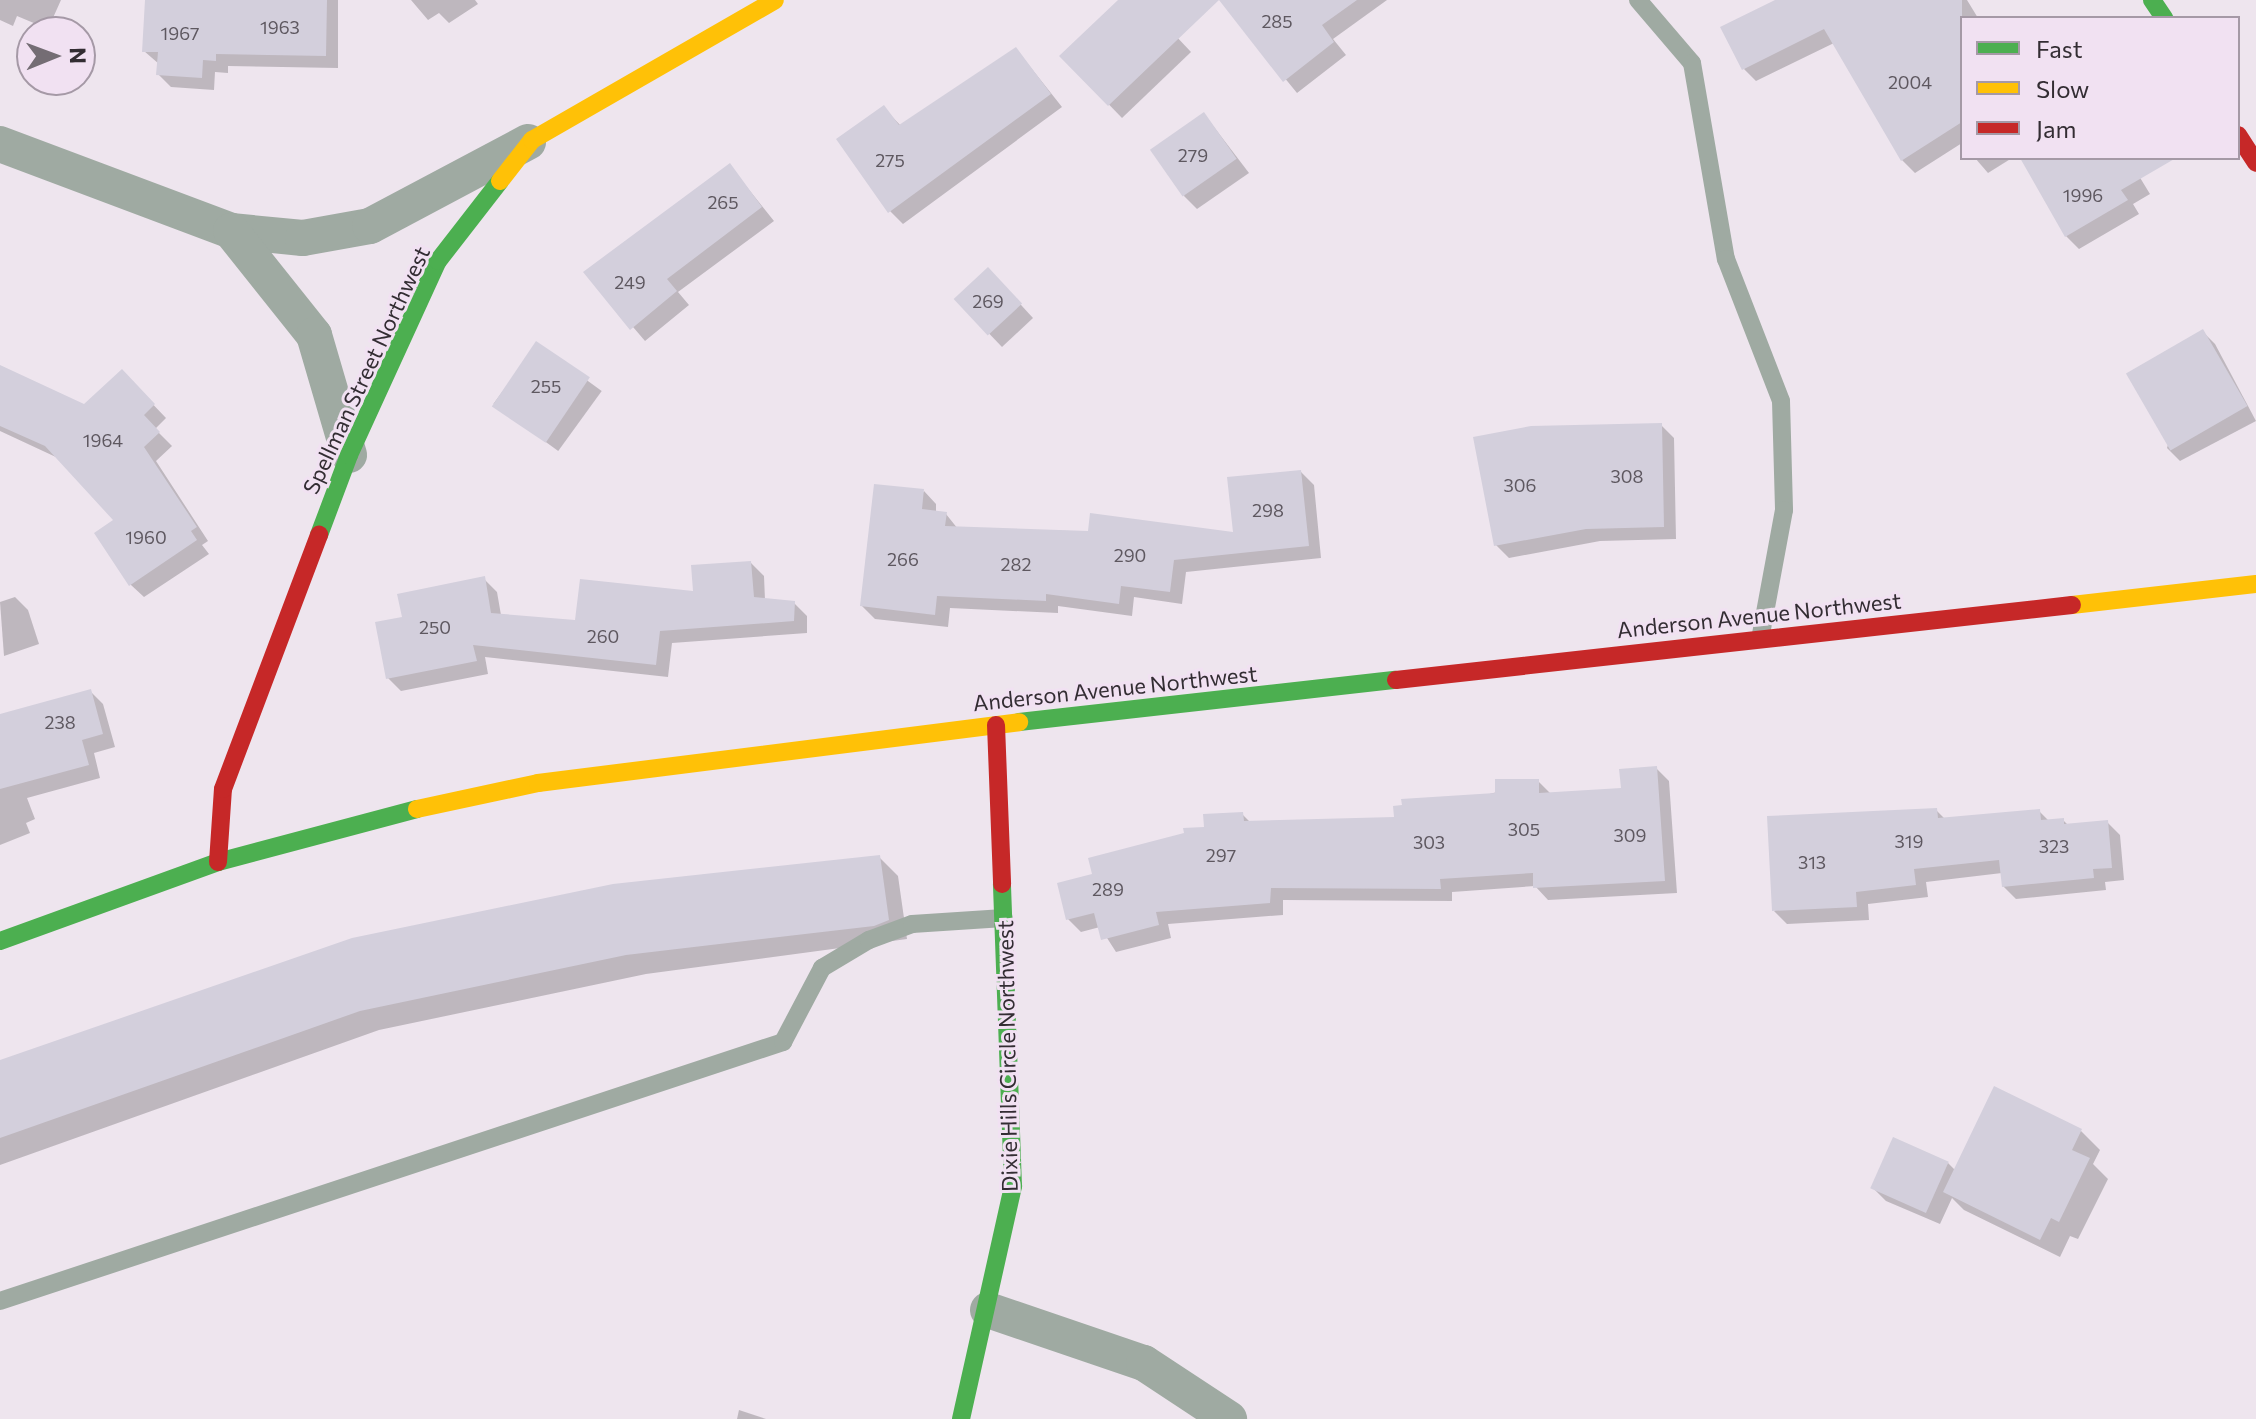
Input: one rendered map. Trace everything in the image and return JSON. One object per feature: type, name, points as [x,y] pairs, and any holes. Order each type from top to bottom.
[{"type":"street","name":"Spellman Street Northwest","points":[[218,862],[223,789],[349,455],[438,261],[532,140],[775,0]]},
{"type":"street","points":[[2240,138],[2256,163]]},
{"type":"street","points":[[0,144],[231,231],[303,238],[370,226],[532,140]]},
{"type":"street","points":[[231,231],[314,335],[349,455]]},
{"type":"street","name":"Anderson Avenue Northwest","points":[[0,941],[218,862],[377,817],[538,783],[996,725],[2256,584]]},
{"type":"street","name":"Dixie Hills Circle Northwest","points":[[961,1419],[988,1310],[1013,1186],[996,725]]},
{"type":"street","points":[[988,1310],[1144,1363],[1229,1419]]},
{"type":"lane","points":[[1638,0],[1692,63],[1726,259],[1781,401],[1784,510],[1760,639]]},
{"type":"lane","points":[[0,1301],[783,1042],[822,968],[869,940],[912,924],[1004,918]]},
{"type":"building","points":[[145,0],[327,0],[326,56],[216,54],[216,61],[203,60],[202,78],[156,75],[158,52],[142,52]]},
{"type":"building","points":[[1118,0],[1219,0],[1108,106],[1059,56]]},
{"type":"building","points":[[1219,0],[1357,0],[1322,25],[1334,42],[1283,82]]},
{"type":"building","points":[[1775,0],[1962,0],[1960,123],[1901,161],[1824,29],[1742,70],[1720,27]]},
{"type":"building","points":[[1016,47],[1051,94],[888,213],[836,139],[884,105],[899,125]]},
{"type":"building","points":[[1204,112],[1237,159],[1183,197],[1150,150]]},
{"type":"building","points":[[2021,160],[2173,160],[2121,190],[2128,200],[2065,237]]},
{"type":"building","points":[[730,163],[762,207],[667,279],[677,291],[630,330],[583,272]]},
{"type":"building","points":[[988,267],[1022,304],[988,336],[954,299]]},
{"type":"building","points":[[2203,329],[2248,406],[2170,451],[2126,374]]},
{"type":"building","points":[[536,341],[590,377],[546,443],[492,406]]},
{"type":"building","points":[[0,365],[84,404],[122,369],[155,404],[144,415],[160,432],[144,447],[197,527],[191,531],[197,540],[129,586],[94,533],[113,520],[45,446],[0,426]]},
{"type":"building","points":[[1662,423],[1664,527],[1586,529],[1494,546],[1473,437],[1531,426]]},
{"type":"building","points":[[1301,470],[1309,546],[1174,560],[1170,592],[1121,586],[1119,604],[1046,594],[1046,601],[937,596],[935,615],[860,606],[874,484],[924,489],[922,509],[947,512],[945,526],[1088,531],[1090,513],[1233,532],[1227,477]]},
{"type":"building","points":[[751,561],[754,597],[795,601],[794,621],[660,631],[656,665],[473,645],[477,661],[386,679],[375,622],[402,617],[397,594],[485,576],[491,613],[575,620],[580,579],[693,591],[691,565]]},
{"type":"building","points":[[91,689],[103,734],[82,740],[89,765],[0,789],[0,714]]},
{"type":"building","points":[[1657,766],[1665,881],[1533,888],[1533,873],[1440,879],[1441,889],[1271,888],[1270,903],[1156,912],[1159,925],[1101,940],[1094,913],[1066,920],[1057,883],[1092,874],[1088,858],[1184,833],[1183,828],[1204,827],[1203,814],[1243,812],[1244,821],[1394,817],[1393,806],[1402,805],[1401,799],[1495,793],[1495,779],[1539,779],[1539,793],[1621,788],[1619,769]]},
{"type":"building","points":[[1937,808],[1938,818],[2040,809],[2041,820],[2064,818],[2064,824],[2108,820],[2112,868],[2093,869],[2094,878],[2002,887],[1999,860],[1914,869],[1916,885],[1856,892],[1857,907],[1772,911],[1767,816]]},
{"type":"building","points":[[880,855],[889,920],[874,926],[626,955],[360,1011],[0,1138],[0,1060],[352,938],[613,884]]},
{"type":"building","points":[[1994,1086],[2082,1129],[2072,1150],[2090,1158],[2059,1222],[2051,1218],[2040,1240],[1943,1192]]},
{"type":"building","points":[[1893,1137],[1949,1162],[1926,1213],[1870,1188]]},
{"type":"traffic: fast","points":[[2152,0],[2163,16]]},
{"type":"traffic: fast","points":[[319,535],[349,455],[438,261],[500,181]]},
{"type":"traffic: fast","points":[[1019,722],[1396,680]]},
{"type":"traffic: fast","points":[[0,941],[218,862],[417,809]]},
{"type":"traffic: fast","points":[[961,1419],[1013,1186],[1002,884]]},
{"type":"traffic: slow","points":[[500,181],[532,140],[775,0]]},
{"type":"traffic: slow","points":[[2072,605],[2256,584]]},
{"type":"traffic: slow","points":[[417,809],[538,783],[1019,722]]},
{"type":"traffic: jam","points":[[2240,138],[2256,163]]},
{"type":"traffic: jam","points":[[218,862],[223,789],[319,535]]},
{"type":"traffic: jam","points":[[1396,680],[2072,605]]},
{"type":"traffic: jam","points":[[996,725],[1002,884]]}]
